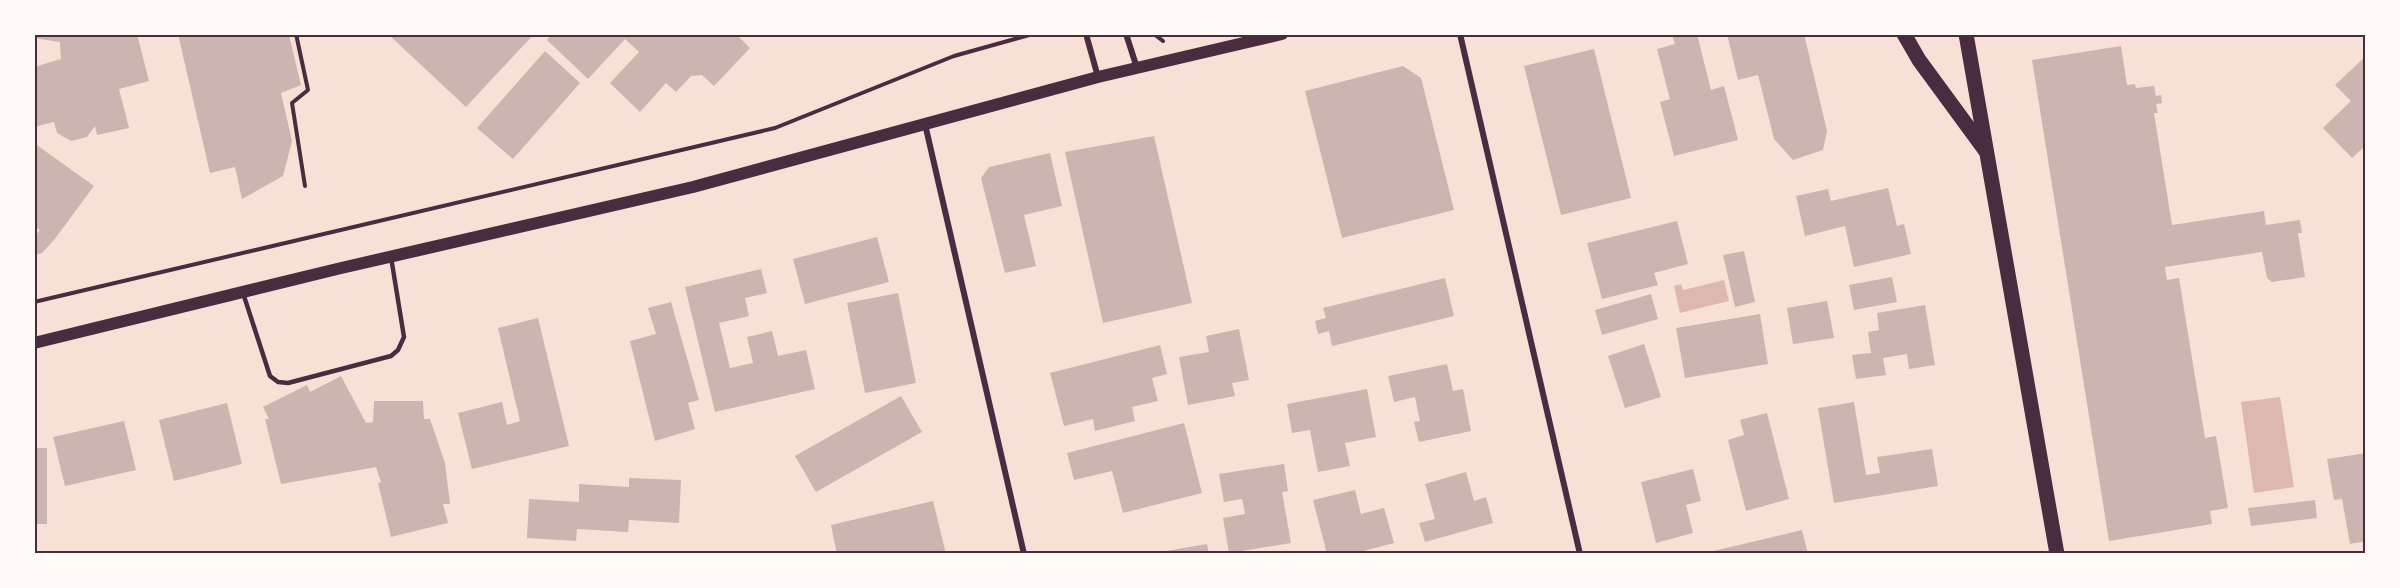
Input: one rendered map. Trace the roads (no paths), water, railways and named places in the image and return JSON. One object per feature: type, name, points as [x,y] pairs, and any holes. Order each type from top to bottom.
[{"type":"main road","points":[[34,343],[693,187],[1098,76],[1282,34]]},
{"type":"main road","points":[[1904,34],[1918,60],[1988,155]]},
{"type":"main road","points":[[1965,34],[2057,554]]},
{"type":"street","points":[[1086,34],[1098,76]]},
{"type":"street","points":[[1126,34],[1137,68]]},
{"type":"street","points":[[1460,34],[1580,554]]},
{"type":"street","points":[[925,123],[1024,554]]},
{"type":"lane","points":[[243,293],[270,376],[281,383],[288,383],[375,361],[391,356],[398,350],[404,338],[391,257]]}]
